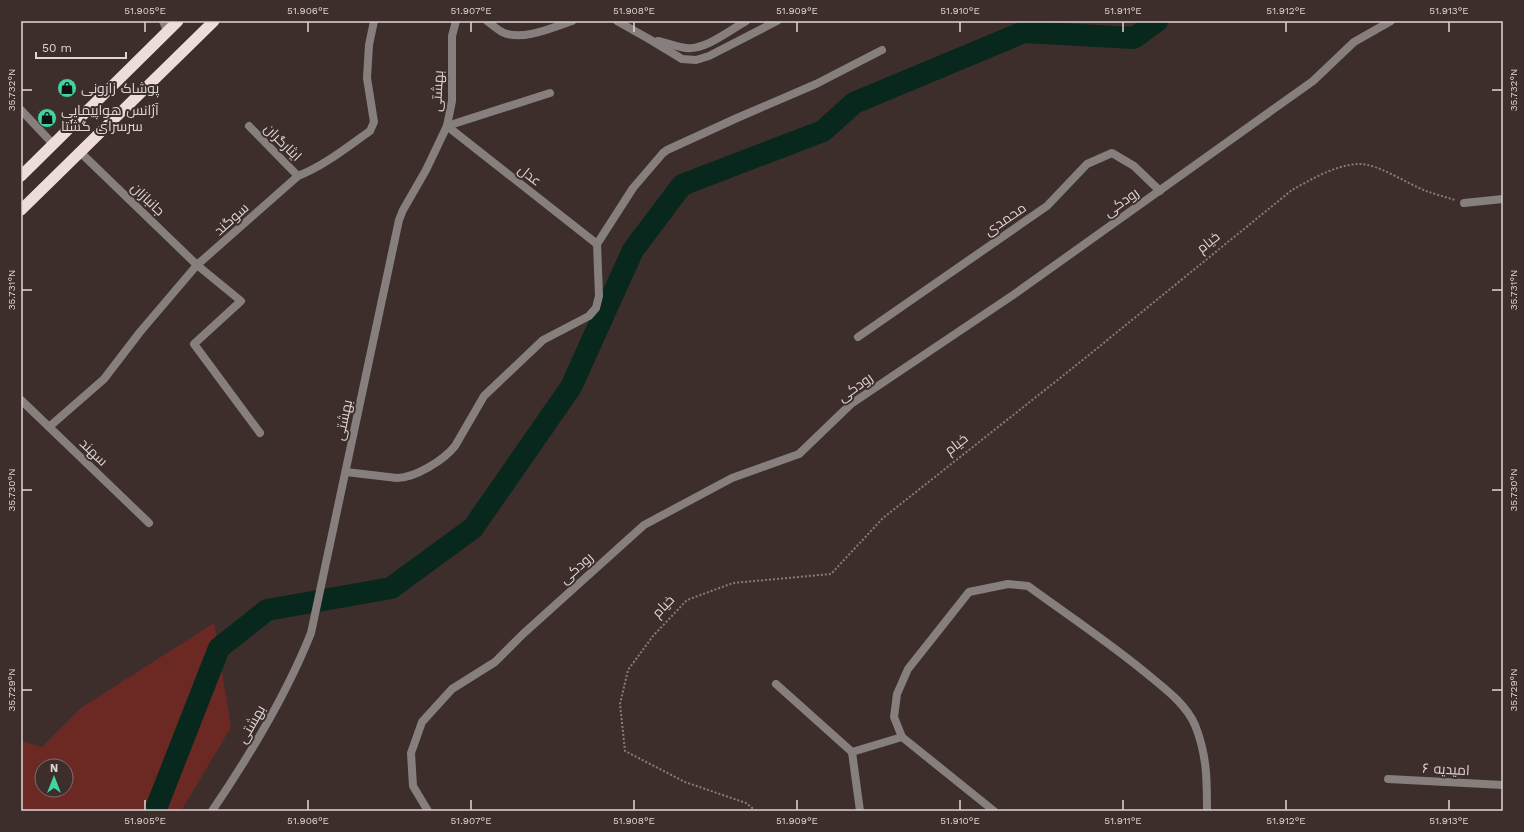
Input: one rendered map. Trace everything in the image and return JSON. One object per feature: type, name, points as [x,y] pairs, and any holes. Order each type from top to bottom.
[{"type":"highway","points":[[21,176],[165,26],[178,21]]},
{"type":"highway","points":[[21,210],[214,21]]},
{"type":"street","name":"سوگند","points":[[49,427],[104,379],[140,332],[197,265],[298,176],[309,172],[322,164],[370,131],[374,122],[367,78],[369,45],[374,21]]},
{"type":"street","name":"بهشتی","points":[[216,810],[279,703],[311,633],[399,220],[403,210],[426,170],[447,126],[452,101],[452,36],[456,21]]},
{"type":"street","points":[[487,21],[503,33],[516,35],[529,35],[572,21]]},
{"type":"street","points":[[617,21],[682,59],[696,60],[709,56],[777,21]]},
{"type":"street","name":"رودکی","points":[[428,811],[414,786],[411,753],[422,722],[452,689],[495,662],[523,634],[644,525],[732,478],[799,454],[851,404],[1016,293],[1160,191],[1313,81],[1354,42],[1391,21]]},
{"type":"street","points":[[649,39],[685,48],[694,48],[705,45],[742,22]]},
{"type":"street","points":[[346,472],[405,478],[432,465],[450,453],[484,396],[543,340],[590,316],[596,308],[599,296],[597,244],[633,188],[667,150],[816,84],[882,50]]},
{"type":"street","points":[[447,126],[550,93]]},
{"type":"street","points":[[21,110],[53,144]]},
{"type":"street","name":"ایثارگران","points":[[249,126],[298,176]]},
{"type":"street","name":"عدل","points":[[447,126],[597,244]]},
{"type":"street","name":"جانبازان","points":[[80,152],[197,265],[241,301],[194,344],[260,433]]},
{"type":"street","name":"محمدی","points":[[858,337],[1047,206],[1087,164],[1112,153],[1134,166],[1160,191]]},
{"type":"street","points":[[1464,203],[1503,199]]},
{"type":"street","name":"سهند","points":[[21,400],[149,523]]},
{"type":"street","points":[[994,811],[902,738],[894,718],[897,694],[908,669],[969,592],[1008,584],[1028,586],[1132,661],[1177,699],[1194,723],[1204,753],[1207,777],[1207,811]]},
{"type":"street","points":[[776,684],[852,752],[860,811]]},
{"type":"street","points":[[852,752],[902,738]]},
{"type":"street","name":"امیدیه ۶","points":[[1388,779],[1503,785]]},
{"type":"path","name":"خیام","points":[[756,811],[746,803],[685,782],[625,751],[620,704],[628,670],[652,636],[687,600],[733,583],[831,574],[883,518],[1079,363],[1292,190],[1323,173],[1361,164],[1373,167],[1426,191],[1464,203]]},
{"type":"shaded area","points":[[214,623],[231,727],[181,811],[21,811],[21,741],[42,747],[81,708]]},
{"type":"waterway","points":[[155,811],[219,648],[267,610],[391,588],[473,528],[571,387],[633,250],[682,185],[823,131],[854,103],[1024,32],[1134,38],[1157,21]]},
{"type":"place","name":"پوشاک زارونی","points":[[67,88]]},
{"type":"place","name":"آژانس هواپیمایی سرسرای گشتا","points":[[47,118]]}]
